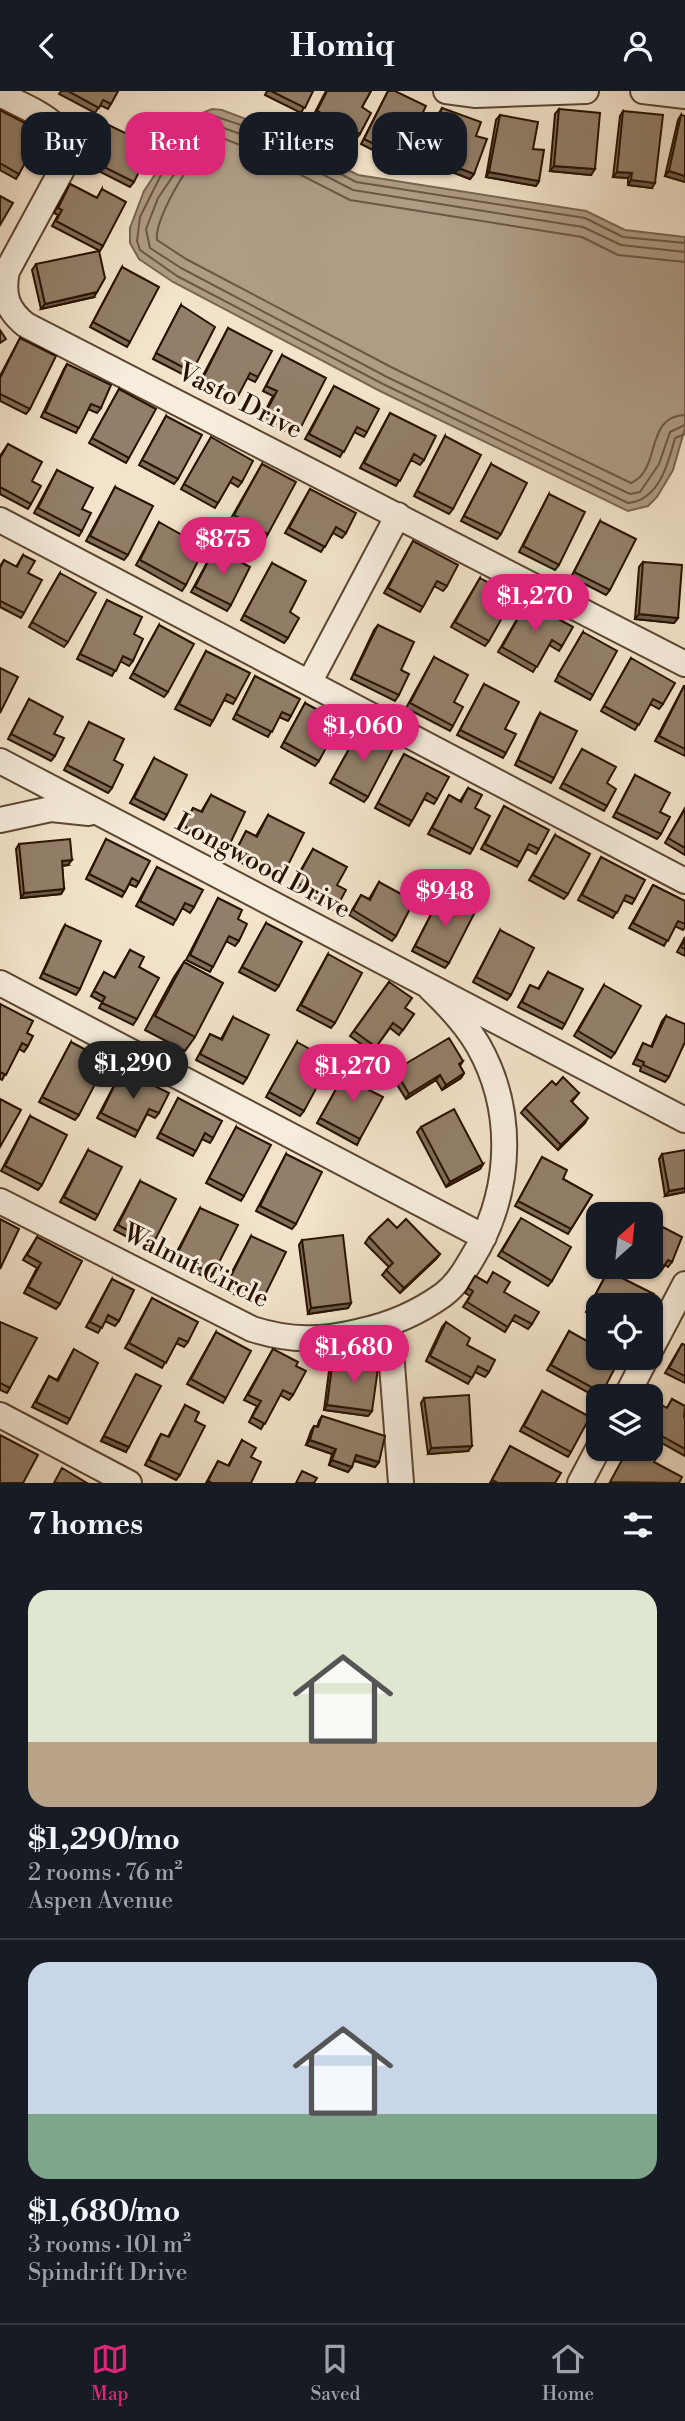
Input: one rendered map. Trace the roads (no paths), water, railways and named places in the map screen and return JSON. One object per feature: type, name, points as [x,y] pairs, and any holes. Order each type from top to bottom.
[{"type":"street","points":[[446,91],[476,95],[586,91]]},
{"type":"street","points":[[643,91],[685,96]]},
{"type":"street","name":"Vasto Drive","points":[[0,94],[56,124],[68,147],[64,166],[7,271],[5,294],[14,315],[26,325],[685,664]]},
{"type":"street","points":[[309,683],[398,515]]},
{"type":"street","points":[[0,520],[685,881]]},
{"type":"street","name":"Longwood Drive","points":[[0,761],[685,1120]]},
{"type":"street","points":[[0,820],[51,809],[107,816]]},
{"type":"street","points":[[0,983],[484,1237]]},
{"type":"street","name":"Walnut Circle","points":[[0,1201],[252,1329],[314,1340],[389,1325],[444,1294],[465,1271],[495,1210],[504,1170],[501,1109],[479,1047],[451,1008],[430,988]]},
{"type":"street","points":[[663,1326],[685,1284]]},
{"type":"street","points":[[389,1325],[401,1483]]},
{"type":"street","points":[[0,1415],[129,1483]]},
{"type":"street","points":[[580,1483],[592,1461]]},
{"type":"water","points":[[212,109],[222,110],[239,116],[239,175],[358,175],[586,211],[625,230],[685,237],[685,428],[673,470],[657,497],[648,506],[628,511],[380,391],[173,282],[139,259],[130,243],[130,228],[144,191],[155,175],[225,175],[225,112],[204,112]]}]
